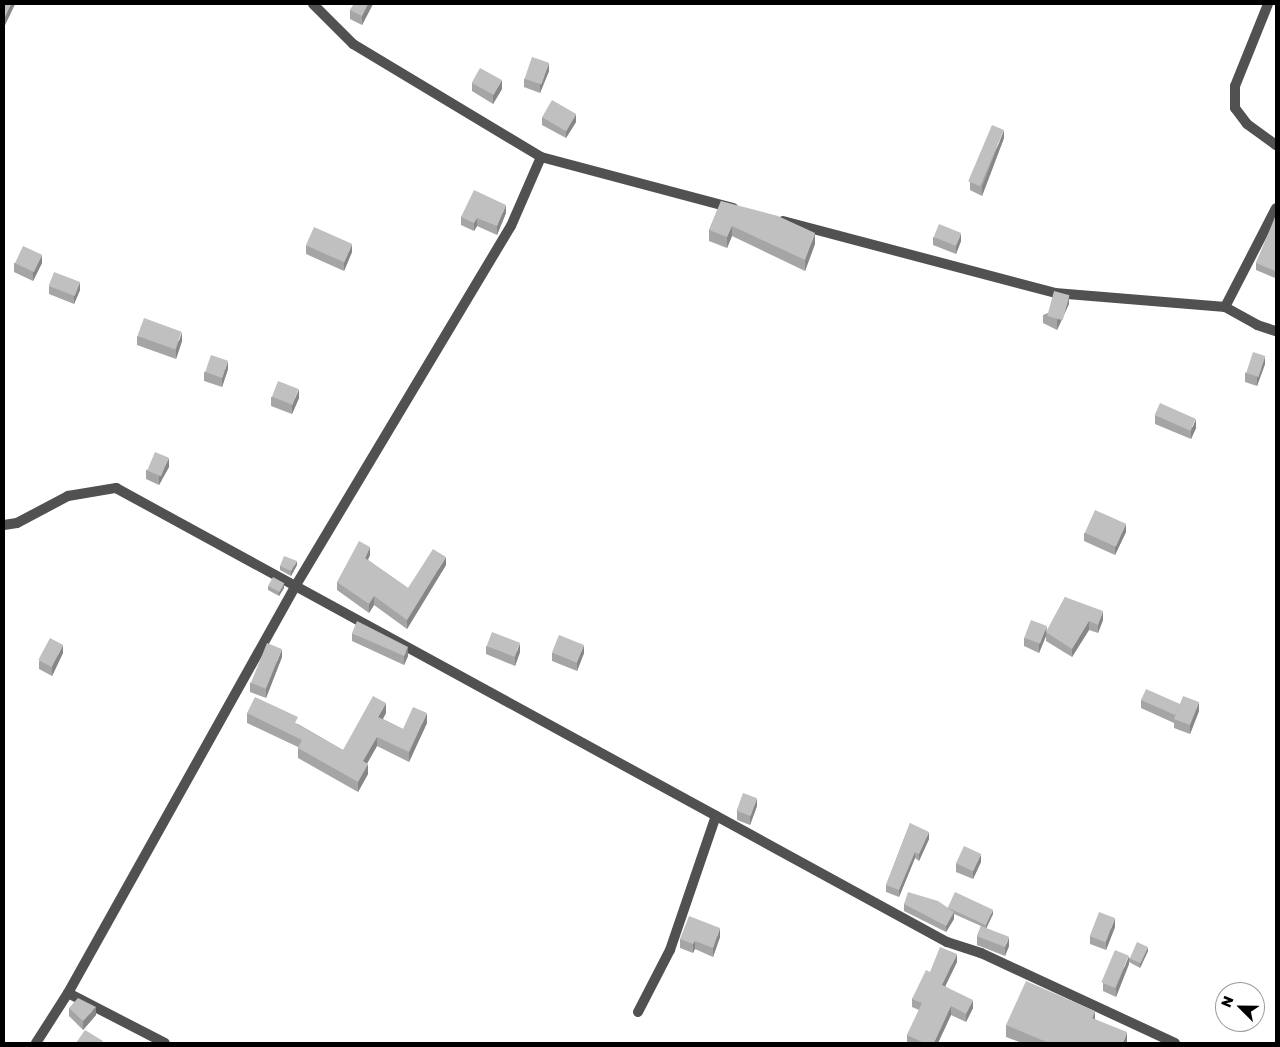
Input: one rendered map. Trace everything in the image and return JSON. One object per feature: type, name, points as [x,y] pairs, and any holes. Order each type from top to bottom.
[{"type":"street","points":[[313,4],[353,44],[541,157],[741,210]]},
{"type":"street","points":[[1268,4],[1235,86],[1235,108],[1246,124],[1276,145]]},
{"type":"street","points":[[36,1043],[68,992],[296,585],[511,226],[541,157]]},
{"type":"street","points":[[1225,307],[1276,208]]},
{"type":"street","points":[[770,217],[1055,293],[1225,307],[1257,325],[1276,331]]},
{"type":"street","points":[[4,525],[17,523],[68,496],[116,488],[947,942],[981,953],[1175,1043]]},
{"type":"street","points":[[638,1012],[670,950],[716,816]]},
{"type":"street","points":[[68,992],[165,1043]]},
{"type":"building","points":[[4,4],[11,4],[5,17],[4,17]]},
{"type":"building","points":[[354,4],[368,4],[362,16],[350,10]]},
{"type":"building","points":[[532,57],[549,63],[542,85],[525,79]]},
{"type":"building","points":[[480,68],[502,80],[494,95],[472,83]]},
{"type":"building","points":[[552,100],[576,114],[566,131],[542,117]]},
{"type":"building","points":[[992,125],[1004,130],[980,186],[968,181]]},
{"type":"building","points":[[474,190],[506,205],[497,226],[477,218],[474,223],[461,217]]},
{"type":"building","points":[[721,201],[778,216],[815,233],[805,260],[732,226],[727,237],[709,230]]},
{"type":"building","points":[[1275,217],[1276,266],[1275,271],[1256,263]]},
{"type":"building","points":[[939,224],[961,233],[956,246],[934,237]]},
{"type":"building","points":[[314,227],[352,244],[344,262],[306,245]]},
{"type":"building","points":[[23,246],[42,255],[34,272],[15,263]]},
{"type":"building","points":[[54,272],[80,282],[75,296],[49,286]]},
{"type":"building","points":[[1054,291],[1069,295],[1063,320],[1047,316]]},
{"type":"building","points":[[144,318],[182,332],[175,350],[138,336]]},
{"type":"building","points":[[1253,352],[1265,356],[1259,377],[1246,373]]},
{"type":"building","points":[[211,355],[228,361],[222,378],[205,372]]},
{"type":"building","points":[[278,381],[299,389],[292,405],[272,397]]},
{"type":"building","points":[[1160,403],[1196,419],[1190,431],[1155,415]]},
{"type":"building","points":[[155,452],[169,458],[161,476],[147,470]]},
{"type":"building","points":[[1095,510],[1126,524],[1116,547],[1085,533]]},
{"type":"building","points":[[359,541],[370,547],[365,558],[408,588],[433,549],[446,557],[407,620],[374,596],[369,604],[337,582]]},
{"type":"building","points":[[284,556],[297,561],[291,571],[280,566]]},
{"type":"building","points":[[273,577],[284,583],[280,592],[268,586]]},
{"type":"building","points":[[1065,597],[1103,611],[1098,625],[1089,621],[1072,649],[1046,632]]},
{"type":"building","points":[[1031,620],[1047,626],[1040,644],[1024,638]]},
{"type":"building","points":[[357,621],[408,647],[404,656],[352,633]]},
{"type":"building","points":[[492,632],[520,643],[515,657],[487,646]]},
{"type":"building","points":[[559,635],[584,645],[577,663],[552,653]]},
{"type":"building","points":[[50,638],[63,645],[52,667],[38,660]]},
{"type":"building","points":[[267,643],[282,649],[266,689],[251,683]]},
{"type":"building","points":[[1146,689],[1180,704],[1183,696],[1199,702],[1190,725],[1174,719],[1179,706],[1175,715],[1141,700]]},
{"type":"building","points":[[373,696],[386,703],[378,717],[403,729],[413,707],[427,713],[409,752],[377,737],[363,761],[368,764],[358,782],[298,748],[302,740],[247,713],[255,697],[298,717],[295,723],[343,750]]},
{"type":"building","points":[[743,793],[757,798],[751,816],[737,811]]},
{"type":"building","points":[[910,823],[929,832],[919,854],[915,852],[899,890],[886,885]]},
{"type":"building","points":[[964,846],[981,854],[973,871],[956,863]]},
{"type":"building","points":[[908,892],[938,901],[954,912],[946,926],[904,904]]},
{"type":"building","points":[[955,892],[993,910],[986,925],[948,907]]},
{"type":"building","points":[[1099,912],[1115,918],[1106,942],[1090,936]]},
{"type":"building","points":[[689,916],[720,928],[713,948],[695,941],[693,944],[680,939]]},
{"type":"building","points":[[981,926],[1009,937],[1005,947],[977,936]]},
{"type":"building","points":[[1137,942],[1148,947],[1141,963],[1130,958]]},
{"type":"building","points":[[940,947],[957,954],[942,985],[973,1000],[966,1014],[951,1006],[934,1043],[924,1043],[907,1035],[922,1003],[912,999],[926,970],[930,972]]},
{"type":"building","points":[[1115,950],[1129,956],[1115,988],[1101,982]]},
{"type":"building","points":[[1026,981],[1095,1011],[1092,1018],[1127,1032],[1123,1043],[1049,1043],[1006,1025]]},
{"type":"building","points":[[78,998],[96,1007],[83,1021],[69,1008]]},
{"type":"building","points":[[85,1030],[103,1041],[101,1043],[76,1043]]}]
